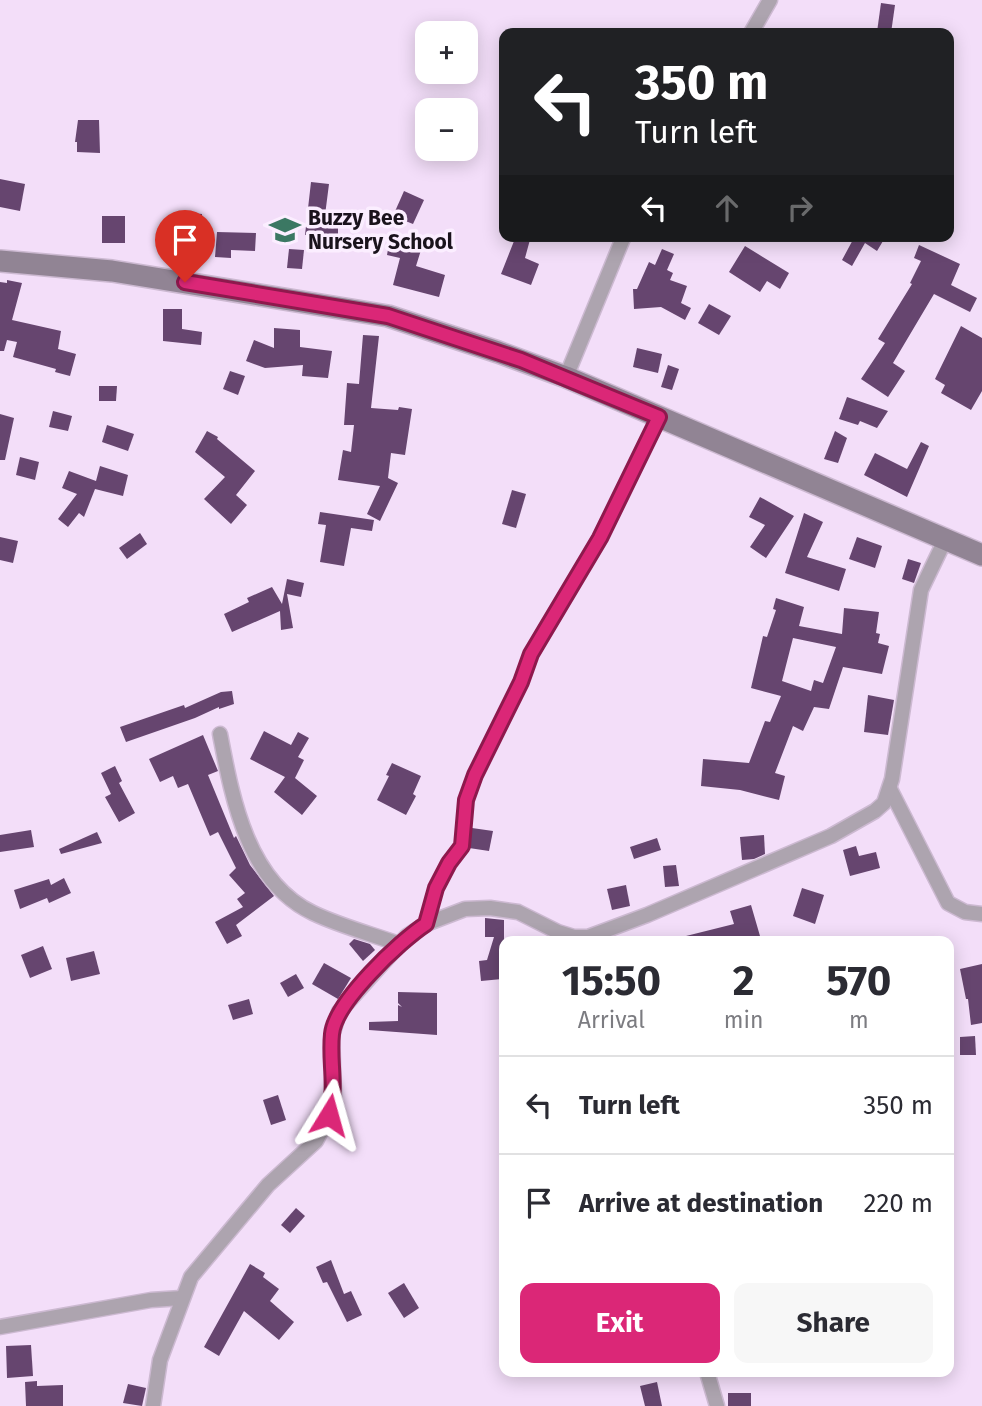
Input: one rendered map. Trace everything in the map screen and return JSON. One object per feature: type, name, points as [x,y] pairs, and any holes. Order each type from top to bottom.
[{"type":"street","points":[[754,28],[770,0]]},
{"type":"street","points":[[566,377],[622,242]]},
{"type":"street","points":[[0,261],[112,271],[388,316],[566,377],[982,555]]},
{"type":"street","points":[[591,936],[648,915],[831,836],[884,803],[890,789],[921,590],[946,538]]},
{"type":"street","points":[[220,734],[230,789],[242,823],[260,860],[284,894],[313,913],[399,944]]},
{"type":"street","points":[[890,789],[948,903],[965,912],[982,914]]},
{"type":"street","points":[[153,1406],[160,1360],[191,1278],[252,1203],[316,1141],[329,1115],[334,1097],[332,1036],[339,1012],[399,944],[426,924],[465,909],[490,908],[518,912],[572,936]]},
{"type":"street","points":[[545,925],[549,936]]},
{"type":"street","points":[[0,1326],[151,1300],[182,1298]]},
{"type":"street","points":[[708,1377],[717,1406]]},
{"type":"lane","points":[[426,924],[436,888],[449,863],[462,846],[466,800],[475,775],[521,682],[531,654],[600,538],[659,417]]},
{"type":"building","points":[[881,3],[895,5],[892,28],[878,28]]},
{"type":"building","points":[[78,120],[99,120],[100,153],[77,152],[75,142]]},
{"type":"building","points":[[0,179],[25,184],[20,211],[0,207]]},
{"type":"building","points":[[311,182],[329,184],[324,223],[338,224],[338,237],[305,235]]},
{"type":"building","points":[[404,191],[424,200],[413,224],[393,216]]},
{"type":"building","points":[[179,212],[202,214],[201,234],[178,232]]},
{"type":"building","points":[[102,216],[125,216],[125,243],[102,243]]},
{"type":"building","points":[[217,232],[256,233],[255,251],[231,250],[231,258],[215,257]]},
{"type":"building","points":[[390,238],[421,250],[416,266],[445,275],[439,297],[393,285],[400,258],[387,255]]},
{"type":"building","points":[[514,242],[529,242],[525,258],[539,264],[531,285],[501,274]]},
{"type":"building","points":[[852,242],[882,242],[877,251],[865,243],[852,266],[842,260]]},
{"type":"building","points":[[919,245],[960,264],[951,285],[977,298],[970,312],[934,294],[893,363],[905,371],[888,397],[861,379],[885,343],[878,339],[912,284],[910,283],[921,261],[914,258]]},
{"type":"building","points":[[745,246],[789,273],[780,289],[767,281],[760,292],[729,272]]},
{"type":"building","points":[[289,249],[304,250],[302,269],[287,268]]},
{"type":"building","points":[[662,249],[674,254],[667,270],[673,273],[670,280],[687,286],[681,303],[691,308],[685,320],[661,307],[634,309],[633,289],[637,289],[649,262],[655,265]]},
{"type":"building","points":[[7,280],[22,283],[12,320],[61,331],[58,349],[76,354],[70,376],[55,372],[56,369],[13,357],[17,342],[7,340],[4,351],[0,351],[0,282],[7,283]]},
{"type":"building","points":[[709,304],[731,316],[719,335],[698,323]]},
{"type":"building","points":[[163,309],[182,309],[182,329],[202,332],[201,345],[163,341]]},
{"type":"building","points":[[961,326],[982,338],[982,391],[971,410],[941,393],[945,385],[935,379]]},
{"type":"building","points":[[274,328],[300,330],[300,347],[332,351],[328,378],[302,376],[303,365],[265,368],[246,361],[254,340],[274,348]]},
{"type":"building","points":[[363,335],[379,336],[371,408],[412,409],[405,455],[391,453],[388,478],[398,483],[380,521],[367,514],[380,486],[338,480],[343,450],[351,452],[354,425],[344,425],[347,383],[359,384]]},
{"type":"building","points":[[637,348],[662,354],[658,373],[633,367]]},
{"type":"building","points":[[668,365],[679,369],[672,390],[661,387]]},
{"type":"building","points":[[230,371],[245,376],[238,395],[223,389]]},
{"type":"building","points":[[99,386],[117,386],[116,401],[99,401]]},
{"type":"building","points":[[847,397],[888,411],[877,428],[860,421],[858,425],[839,419]]},
{"type":"building","points":[[53,411],[72,416],[68,431],[49,427]]},
{"type":"building","points":[[0,414],[14,418],[5,460],[0,460]]},
{"type":"building","points":[[107,425],[134,434],[128,451],[102,442]]},
{"type":"building","points":[[207,431],[218,437],[217,439],[255,471],[236,495],[247,505],[231,524],[204,499],[225,477],[195,452]]},
{"type":"building","points":[[835,431],[847,438],[838,463],[824,459]]},
{"type":"building","points":[[921,442],[929,446],[907,497],[864,475],[875,453],[907,469]]},
{"type":"building","points":[[20,457],[39,462],[35,480],[16,475]]},
{"type":"building","points":[[100,466],[128,475],[123,496],[95,489],[84,517],[79,513],[68,527],[58,519],[77,494],[62,488],[69,471],[96,481]]},
{"type":"building","points":[[512,490],[526,494],[516,528],[502,524]]},
{"type":"building","points":[[760,497],[794,516],[766,558],[750,547],[765,525],[749,517]]},
{"type":"building","points":[[320,512],[374,520],[372,531],[351,528],[344,566],[320,562],[326,525],[318,524]]},
{"type":"building","points":[[804,513],[823,522],[807,557],[846,569],[839,591],[785,573]]},
{"type":"building","points":[[140,533],[147,544],[127,559],[119,548]]},
{"type":"building","points":[[0,537],[18,541],[13,563],[0,560]]},
{"type":"building","points":[[857,537],[882,546],[875,568],[849,559]]},
{"type":"building","points":[[908,559],[921,563],[914,583],[902,579]]},
{"type":"building","points":[[287,579],[304,583],[301,597],[287,594],[293,628],[281,630],[280,611],[232,632],[224,614],[249,602],[247,598],[272,587],[282,604]]},
{"type":"building","points":[[776,598],[804,607],[799,626],[842,634],[844,608],[879,612],[876,633],[880,634],[878,643],[889,646],[882,674],[843,667],[829,709],[814,707],[803,731],[793,726],[775,773],[785,776],[779,800],[740,790],[701,786],[703,759],[749,763],[765,721],[770,722],[781,696],[751,688],[763,636],[767,637],[776,610],[773,609]],"holes":[[[793,638],[836,647],[823,683],[814,680],[811,691],[782,681]]]},
{"type":"building","points":[[232,691],[234,704],[219,707],[126,742],[120,727],[184,705],[185,708],[221,692]]},
{"type":"building","points":[[868,695],[894,700],[888,735],[864,732]]},
{"type":"building","points":[[264,731],[291,745],[298,732],[309,738],[298,757],[304,760],[295,778],[317,796],[302,815],[274,792],[285,777],[250,759]]},
{"type":"building","points":[[203,735],[218,771],[208,775],[234,838],[236,836],[250,865],[274,896],[236,925],[242,936],[227,944],[215,922],[243,907],[237,899],[245,893],[229,875],[236,868],[218,832],[210,836],[188,784],[178,788],[173,776],[160,782],[149,759]]},
{"type":"building","points":[[392,763],[421,776],[413,794],[416,796],[406,815],[377,800],[389,776],[386,775]]},
{"type":"building","points":[[115,766],[122,781],[119,783],[135,813],[119,822],[105,797],[111,794],[101,773]]},
{"type":"building","points":[[472,828],[493,831],[489,851],[469,848]]},
{"type":"building","points":[[31,830],[34,847],[0,852],[0,835]]},
{"type":"building","points":[[97,832],[102,843],[61,854],[59,849]]},
{"type":"building","points":[[764,835],[765,854],[742,860],[740,837]]},
{"type":"building","points":[[657,838],[661,850],[634,859],[630,847]]},
{"type":"building","points":[[856,846],[859,856],[876,852],[880,868],[850,876],[843,850]]},
{"type":"building","points":[[676,865],[679,886],[665,887],[663,866]]},
{"type":"building","points":[[64,878],[71,893],[49,903],[47,898],[20,909],[14,890],[49,879],[51,885]]},
{"type":"building","points":[[626,885],[630,906],[612,910],[607,889]]},
{"type":"building","points":[[802,888],[824,895],[815,924],[793,916]]},
{"type":"building","points":[[751,905],[760,936],[686,936],[734,924],[730,911]]},
{"type":"building","points":[[485,918],[504,920],[504,936],[499,936],[499,979],[481,981],[479,961],[487,960],[494,937],[485,937]]},
{"type":"building","points":[[354,939],[370,944],[375,950],[363,961],[349,944]]},
{"type":"building","points":[[43,946],[52,969],[30,978],[21,955]]},
{"type":"building","points":[[94,951],[100,974],[71,981],[66,958]]},
{"type":"building","points":[[324,963],[351,978],[338,999],[312,984]]},
{"type":"building","points":[[982,964],[982,1023],[971,1025],[960,969]]},
{"type":"building","points":[[296,974],[304,988],[288,997],[280,983]]},
{"type":"building","points":[[398,992],[437,993],[437,1035],[369,1030],[369,1022],[398,1021],[398,1005],[402,1007],[398,1003]]},
{"type":"building","points":[[249,999],[253,1014],[233,1020],[228,1005]]},
{"type":"building","points":[[975,1036],[976,1055],[960,1055],[960,1037]]},
{"type":"building","points":[[278,1095],[286,1120],[271,1125],[263,1100]]},
{"type":"building","points":[[296,1208],[305,1216],[290,1233],[281,1225]]},
{"type":"building","points":[[331,1260],[344,1294],[351,1291],[362,1315],[347,1322],[327,1282],[323,1283],[316,1267]]},
{"type":"building","points":[[250,1264],[265,1273],[263,1277],[279,1289],[270,1301],[294,1322],[279,1340],[244,1311],[219,1356],[204,1347]]},
{"type":"building","points":[[404,1283],[419,1308],[404,1318],[388,1293]]},
{"type":"building","points":[[31,1345],[33,1376],[7,1378],[6,1346]]},
{"type":"building","points":[[37,1381],[37,1386],[63,1385],[63,1406],[26,1406],[25,1382]]},
{"type":"building","points":[[657,1382],[662,1406],[645,1406],[640,1386]]},
{"type":"building","points":[[128,1384],[146,1388],[142,1406],[123,1403]]},
{"type":"building","points":[[728,1393],[751,1393],[751,1406],[728,1406]]},
{"type":"place","name":"Buzzy Bee Nursery School","points":[[285,230]]},
{"type":"route","points":[[185,282],[388,316],[521,360],[659,417],[600,538],[568,596],[547,624],[531,654],[521,682],[475,775],[466,800],[462,846],[449,863],[436,888],[426,924],[407,936],[370,974],[339,1012],[332,1036],[334,1097],[329,1115]]}]
